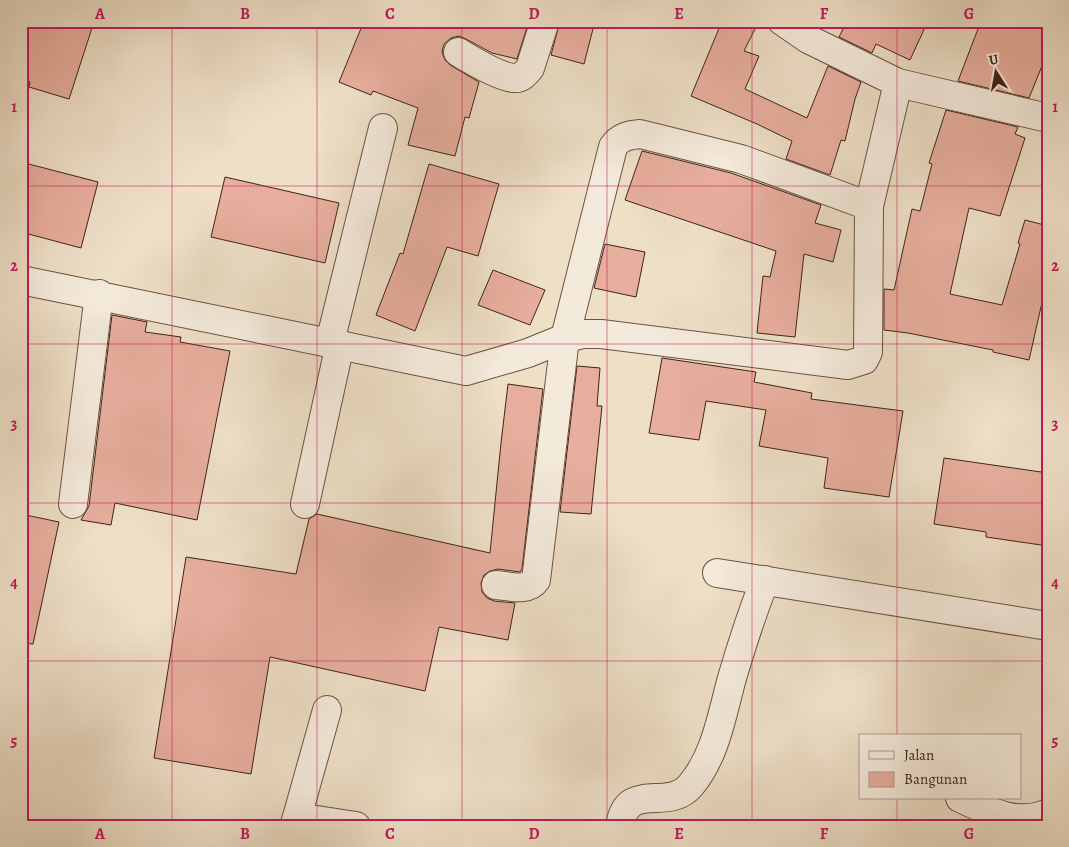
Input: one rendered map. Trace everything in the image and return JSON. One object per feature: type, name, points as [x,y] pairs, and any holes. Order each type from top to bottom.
[{"type":"street","points":[[458,52],[487,68],[513,78],[518,78],[527,73],[530,68],[545,21]]},
{"type":"street","points":[[782,21],[808,39],[898,83],[1048,118]]},
{"type":"street","points":[[21,280],[99,294],[466,371],[528,353],[565,338],[583,334],[601,334],[848,365],[864,360],[868,352],[869,206],[898,83]]},
{"type":"street","points":[[304,504],[335,343],[383,128]]},
{"type":"street","points":[[496,585],[524,587],[532,585],[536,580],[565,338],[613,147],[616,142],[632,134],[640,134],[741,159],[869,206]]},
{"type":"street","points":[[73,504],[99,294]]},
{"type":"street","points":[[717,574],[765,580],[1048,626]]},
{"type":"street","points":[[620,826],[622,814],[635,800],[648,798],[664,799],[680,795],[700,774],[712,750],[748,623],[765,580]]},
{"type":"street","points":[[327,710],[295,821],[356,826]]},
{"type":"street","points":[[964,800],[998,815],[1030,819],[1048,813]]},
{"type":"building","points":[[21,21],[58,21],[92,28],[69,99],[29,87],[30,82],[21,80]]},
{"type":"building","points":[[364,21],[529,21],[517,59],[492,53],[459,36],[451,38],[444,44],[442,52],[445,60],[479,82],[469,118],[465,117],[455,156],[408,145],[418,108],[373,91],[371,95],[339,82]]},
{"type":"building","points":[[560,21],[595,21],[584,64],[551,55]]},
{"type":"building","points":[[722,21],[759,21],[744,51],[759,56],[745,89],[807,118],[828,66],[861,82],[845,141],[841,140],[830,175],[786,159],[792,141],[691,96]]},
{"type":"building","points":[[826,21],[928,21],[910,60],[876,44],[872,53],[839,37],[843,29]]},
{"type":"building","points":[[981,21],[1048,21],[1048,51],[1029,98],[958,81]]},
{"type":"building","points":[[946,110],[1018,127],[1015,134],[1025,138],[1000,216],[969,208],[950,294],[1002,305],[1025,220],[1048,226],[1048,299],[1043,298],[1029,360],[993,352],[993,350],[884,330],[884,289],[894,290],[912,209],[920,211],[932,164],[929,163]]},
{"type":"building","points":[[642,151],[731,173],[821,205],[815,223],[841,230],[833,262],[804,254],[795,337],[757,333],[763,276],[770,277],[776,251],[625,200]]},
{"type":"building","points":[[21,162],[98,182],[81,248],[21,232]]},
{"type":"building","points":[[429,164],[499,184],[478,256],[447,247],[415,331],[376,315],[400,253],[403,254]]},
{"type":"building","points":[[225,177],[339,203],[325,263],[211,237]]},
{"type":"building","points":[[605,244],[645,252],[636,297],[594,288]]},
{"type":"building","points":[[493,270],[545,290],[530,325],[478,305]]},
{"type":"building","points":[[112,315],[147,322],[145,332],[181,337],[180,342],[230,351],[197,520],[115,503],[111,525],[81,520],[89,506]]},
{"type":"building","points":[[662,358],[756,372],[754,382],[812,393],[811,399],[903,411],[889,497],[824,488],[828,458],[759,446],[766,410],[706,401],[699,440],[649,433]]},
{"type":"building","points":[[577,366],[600,368],[597,406],[602,406],[591,514],[560,512]]},
{"type":"building","points":[[508,384],[543,389],[522,569],[520,572],[498,569],[490,571],[484,575],[481,583],[482,592],[487,598],[494,601],[515,603],[508,640],[439,627],[425,691],[270,657],[251,774],[154,758],[186,557],[296,574],[309,519],[317,514],[490,553]]},
{"type":"building","points":[[944,458],[1048,473],[1048,546],[986,537],[986,532],[934,524]]},
{"type":"building","points":[[21,514],[59,522],[33,644],[21,643]]}]
